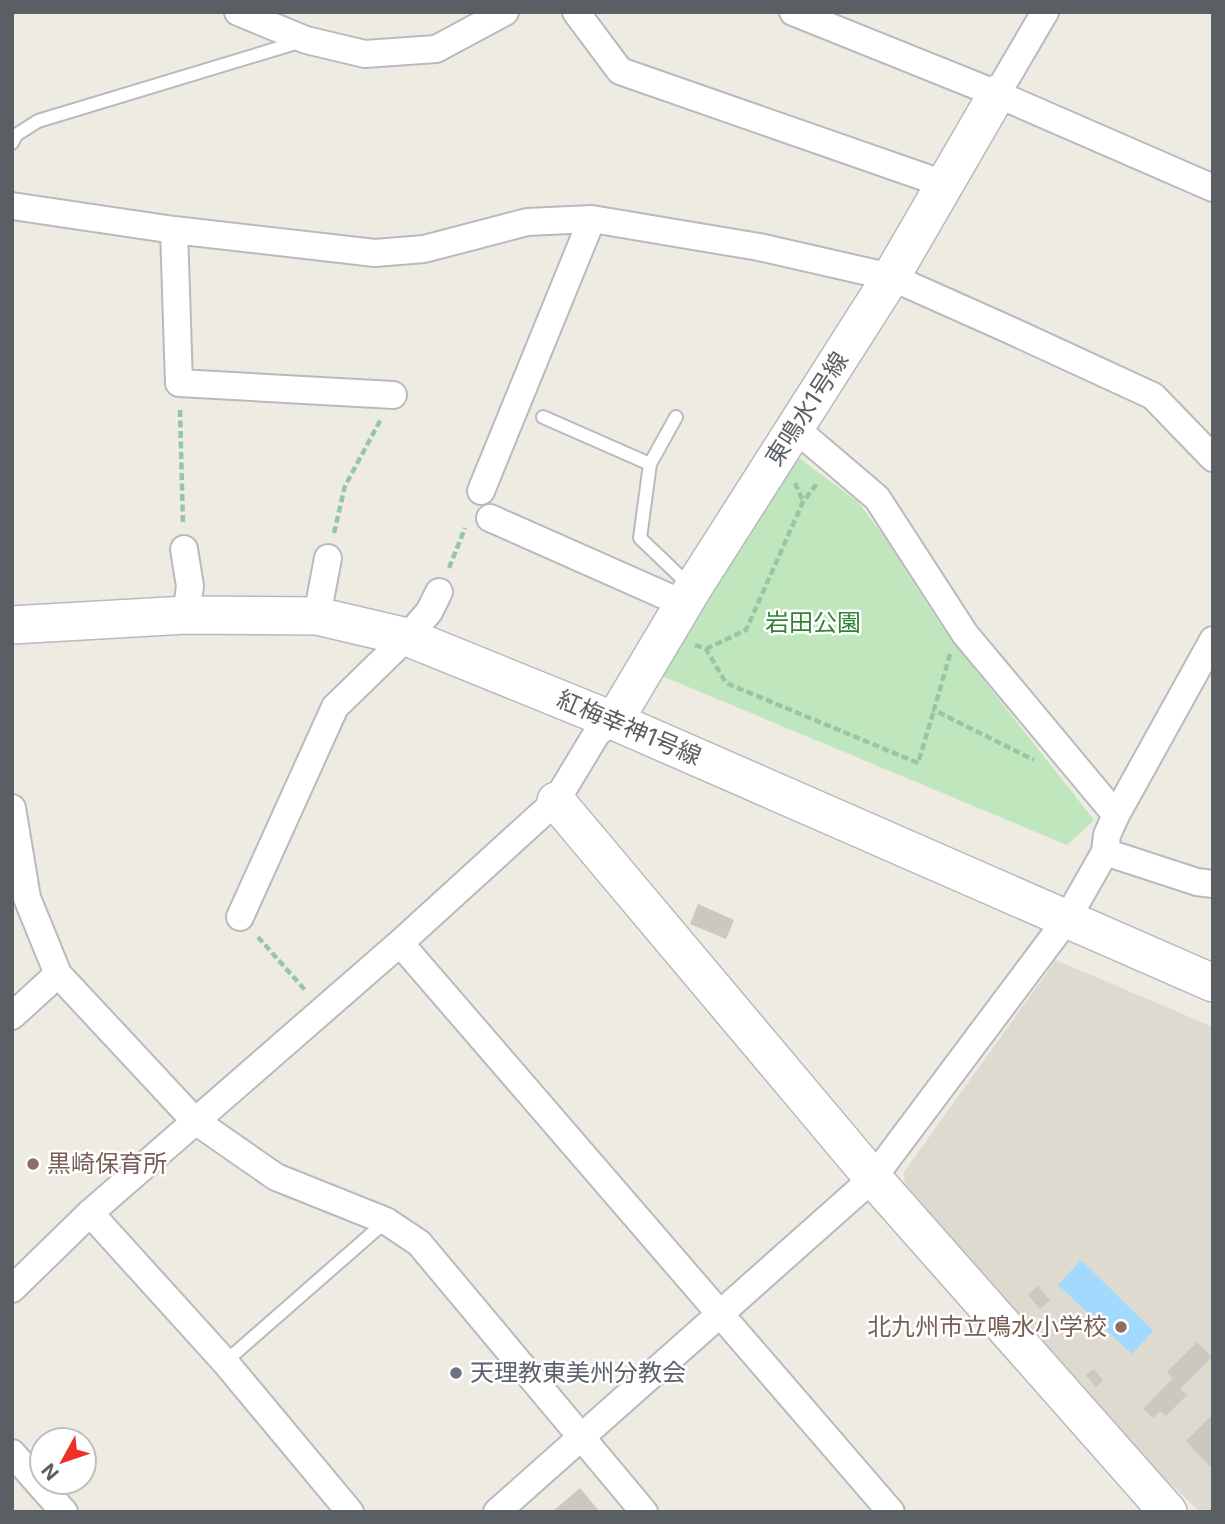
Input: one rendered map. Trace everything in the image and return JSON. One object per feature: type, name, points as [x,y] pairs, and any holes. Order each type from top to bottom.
[{"type":"street","points":[[238,12],[306,40],[365,54],[436,49],[505,12]]},
{"type":"street","points":[[576,12],[620,71],[944,184]]},
{"type":"street","points":[[793,12],[997,94],[1213,188]]},
{"type":"street","points":[[997,94],[1045,12]]},
{"type":"street","name":"東鳴水1号線","points":[[614,721],[681,609],[891,277],[997,94]]},
{"type":"street","points":[[12,206],[174,230],[376,253],[424,249],[527,222],[592,219],[759,247],[891,277],[1153,396],[1210,447]]},
{"type":"street","points":[[481,491],[592,219]]},
{"type":"street","points":[[174,230],[179,383],[393,395]]},
{"type":"street","points":[[796,429],[877,498],[965,634],[1115,815]]},
{"type":"street","points":[[490,518],[681,609]]},
{"type":"street","points":[[184,549],[190,586],[186,615]]},
{"type":"street","points":[[317,616],[328,558]]},
{"type":"street","points":[[240,917],[335,706],[407,637],[429,612],[439,592]]},
{"type":"street","name":"紅梅幸神1号線","points":[[12,625],[186,615],[317,616],[407,637],[614,721],[1213,983]]},
{"type":"street","points":[[497,1512],[873,1178],[1067,919],[1105,852],[1107,835],[1115,815],[1213,640]]},
{"type":"street","points":[[12,1289],[90,1213],[194,1120],[313,1000],[400,943],[556,801],[597,733],[614,721]]},
{"type":"street","points":[[556,801],[873,1178],[1158,1508]]},
{"type":"street","points":[[12,808],[27,898],[58,974],[194,1120],[276,1177],[386,1220],[419,1243],[580,1439],[644,1512]]},
{"type":"street","points":[[1105,852],[1197,882],[1213,884]]},
{"type":"street","points":[[400,943],[891,1512]]},
{"type":"street","points":[[12,1016],[58,974]]},
{"type":"street","points":[[90,1213],[225,1362],[350,1512]]},
{"type":"street","points":[[12,1453],[64,1512]]},
{"type":"lane","points":[[12,143],[16,135],[38,121],[306,40]]},
{"type":"lane","points":[[542,417],[650,464]]},
{"type":"lane","points":[[676,417],[650,464],[640,538],[681,609]]},
{"type":"lane","points":[[225,1362],[386,1220]]},
{"type":"path","points":[[179,383],[184,549]]},
{"type":"path","points":[[328,558],[345,486],[393,395]]},
{"type":"path","points":[[706,649],[746,630],[803,502],[835,460]]},
{"type":"path","points":[[439,592],[481,491]]},
{"type":"path","points":[[681,609],[726,683],[918,763],[952,648],[965,634]]},
{"type":"path","points":[[934,710],[1042,764]]},
{"type":"path","points":[[240,917],[313,1000]]},
{"type":"shaded area","name":"北九州市立鳴水小学校","points":[[1056,960],[1213,1027],[1213,1512],[1200,1512],[1154,1468],[905,1185],[904,1172]]},
{"type":"green space","name":"岩田公園","points":[[794,454],[858,502],[887,541],[941,626],[1094,820],[1067,845],[655,673]]},
{"type":"water","points":[[1081,1260],[1153,1331],[1132,1354],[1058,1285]]},
{"type":"building","points":[[698,904],[734,920],[726,939],[690,924]]},
{"type":"building","points":[[1038,1286],[1050,1300],[1040,1309],[1028,1295]]},
{"type":"building","points":[[1197,1342],[1212,1357],[1180,1389],[1187,1395],[1166,1416],[1160,1411],[1153,1418],[1143,1409],[1173,1378],[1167,1372]]},
{"type":"building","points":[[1094,1369],[1103,1381],[1096,1387],[1086,1375]]},
{"type":"building","points":[[1213,1414],[1213,1470],[1186,1441]]},
{"type":"building","points":[[580,1488],[600,1512],[552,1512]]},
{"type":"place","name":"黒崎保育所","points":[[33,1164]]},
{"type":"place","name":"北九州市立鳴水小学校","points":[[1121,1327]]},
{"type":"place","name":"天理教東美州分教会","points":[[456,1373]]}]
